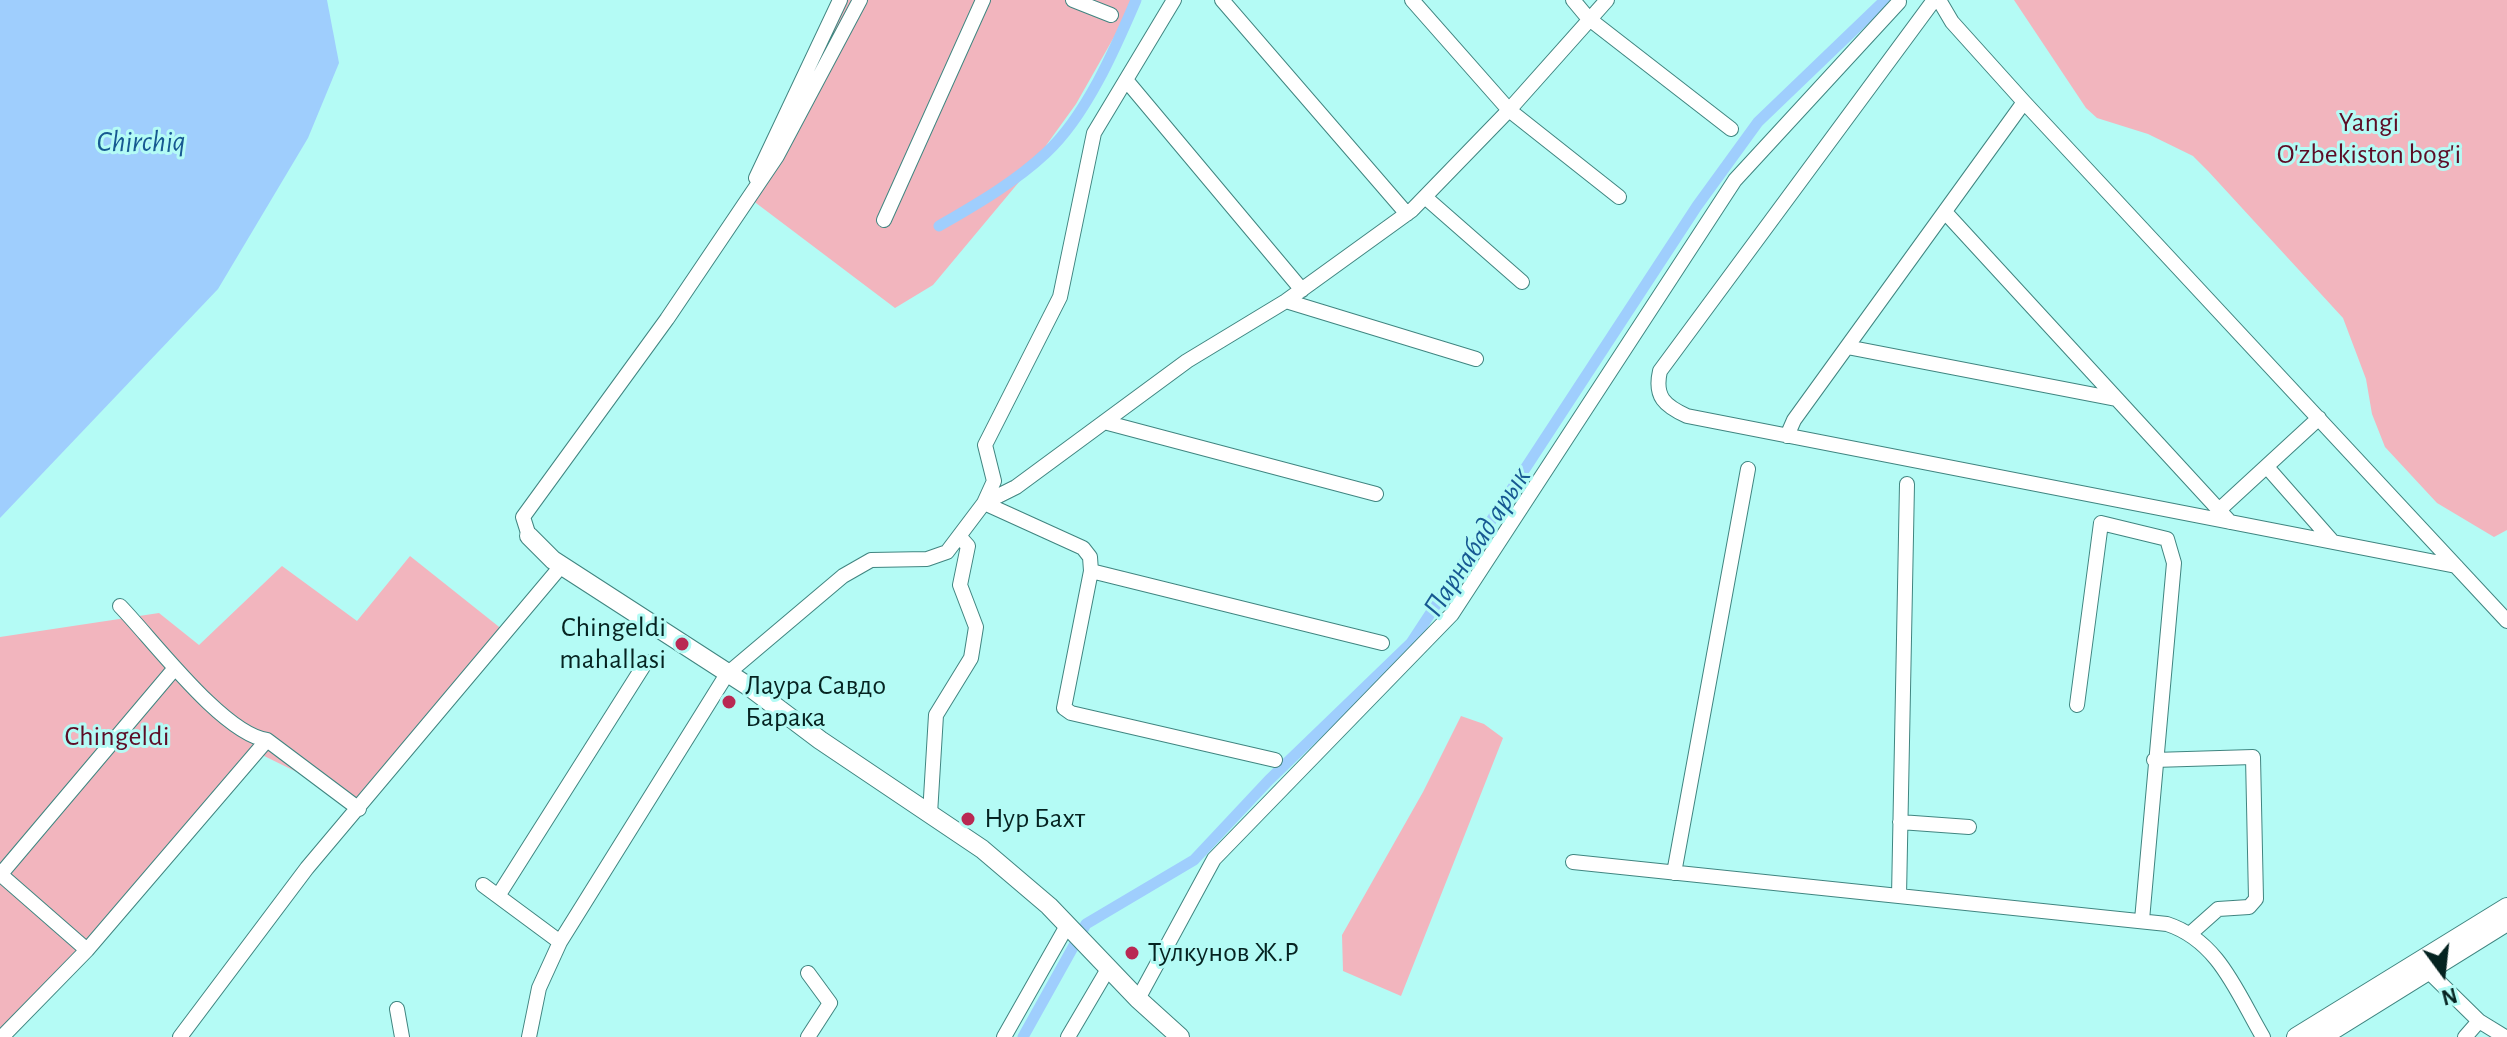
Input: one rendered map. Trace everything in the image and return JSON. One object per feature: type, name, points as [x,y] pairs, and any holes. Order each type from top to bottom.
[{"type":"main road","points":[[529,536],[544,553],[982,849],[1068,924],[1108,969],[1180,1037]]},
{"type":"main road","points":[[2296,1037],[2507,907]]},
{"type":"main road","points":[[2322,1037],[2507,922]]},
{"type":"street","points":[[746,204],[764,156],[840,0]]},
{"type":"street","points":[[529,536],[523,517],[746,204],[777,156],[860,0]]},
{"type":"street","points":[[884,220],[983,0]]},
{"type":"street","points":[[529,1037],[539,988],[560,942],[727,674],[843,576],[871,560],[937,557],[947,552],[984,503],[994,476],[985,445],[1060,297],[1094,133],[1174,0]]},
{"type":"street","points":[[1222,0],[1407,214]]},
{"type":"street","points":[[1412,0],[1509,110],[1619,197]]},
{"type":"street","points":[[1573,0],[1588,18],[1731,129]]},
{"type":"street","points":[[984,503],[1016,487],[1187,361],[1286,301],[1407,214],[1509,110],[1607,0]]},
{"type":"street","points":[[2456,566],[1687,416],[1670,408],[1660,398],[1657,384],[1660,371],[1937,0],[1952,22],[2024,102],[2319,418],[2507,621]]},
{"type":"street","points":[[1082,2],[1111,15]]},
{"type":"street","points":[[1138,999],[1214,859],[1452,614],[1735,180],[1899,2]]},
{"type":"street","points":[[1126,80],[1302,290]]},
{"type":"street","points":[[1787,436],[1794,420],[2024,102]]},
{"type":"street","points":[[1425,197],[1522,282]]},
{"type":"street","points":[[1945,212],[2230,522]]},
{"type":"street","points":[[1286,301],[1476,359]]},
{"type":"street","points":[[1847,347],[2116,399]]},
{"type":"street","points":[[2219,510],[2319,418]]},
{"type":"street","points":[[1104,422],[1376,494]]},
{"type":"street","points":[[2267,467],[2333,542]]},
{"type":"street","points":[[1674,873],[1748,469]]},
{"type":"street","points":[[1899,896],[1907,484]]},
{"type":"street","points":[[984,503],[1083,548],[1090,557],[1091,571],[1064,708],[1071,713],[1275,760]]},
{"type":"street","points":[[2077,705],[2101,523],[2167,539],[2174,563],[2142,920]]},
{"type":"street","points":[[930,814],[936,715],[971,658],[976,627],[960,585],[962,562],[968,546],[959,536]]},
{"type":"street","points":[[180,1037],[307,868],[562,565]]},
{"type":"street","points":[[1091,571],[1382,643]]},
{"type":"street","points":[[120,606],[175,668],[236,726],[252,738],[267,740],[359,809]]},
{"type":"street","points":[[498,896],[646,662]]},
{"type":"street","points":[[87,950],[0,875],[175,668]]},
{"type":"street","points":[[2,1037],[87,950],[267,740]]},
{"type":"street","points":[[2154,760],[2253,757],[2256,899],[2249,907],[2218,909],[2191,933]]},
{"type":"street","points":[[1900,822],[1969,827]]},
{"type":"street","points":[[1573,862],[2142,920],[2191,933],[2212,951],[2263,1037]]},
{"type":"street","points":[[483,885],[560,942]]},
{"type":"street","points":[[1004,1037],[1068,924]]},
{"type":"street","points":[[1068,1037],[1108,969]]},
{"type":"street","points":[[2428,971],[2479,1021],[2505,1037]]},
{"type":"street","points":[[808,973],[830,1003],[808,1037]]},
{"type":"street","points":[[397,1009],[402,1037]]},
{"type":"street","points":[[2465,1037],[2479,1021]]},
{"type":"green space","points":[[845,0],[1135,0],[1076,104],[1024,176],[933,285],[895,308],[752,200]]},
{"type":"green space","name":"Yangi O'zbekiston bog'i","points":[[2014,0],[2507,0],[2507,530],[2494,537],[2437,503],[2385,447],[2372,414],[2366,379],[2343,318],[2193,156],[2148,134],[2097,118],[2086,108]]},
{"type":"green space","name":"Chingeldi","points":[[410,556],[503,630],[356,801],[258,753],[0,1037],[0,637],[159,613],[199,645],[282,566],[357,621]]},
{"type":"green space","points":[[1461,716],[1484,724],[1503,738],[1401,996],[1343,971],[1342,935],[1423,792]]},
{"type":"water","name":"Chirchiq","points":[[0,0],[327,0],[339,63],[308,138],[218,289],[0,518]]},
{"type":"waterway","points":[[939,226],[1008,184],[1060,138],[1087,101],[1136,0]]},
{"type":"waterway","name":"Парнабад арык","points":[[1023,1037],[1086,924],[1194,860],[1269,780],[1411,643],[1697,206],[1758,122],[1885,0]]},
{"type":"place","name":"Chingeldi mahallasi","points":[[682,644]]},
{"type":"place","name":"Лаура Савдо Барака","points":[[729,702]]},
{"type":"place","name":"Нур Бахт","points":[[968,819]]},
{"type":"place","name":"Тулкунов Ж.Р","points":[[1132,953]]}]
